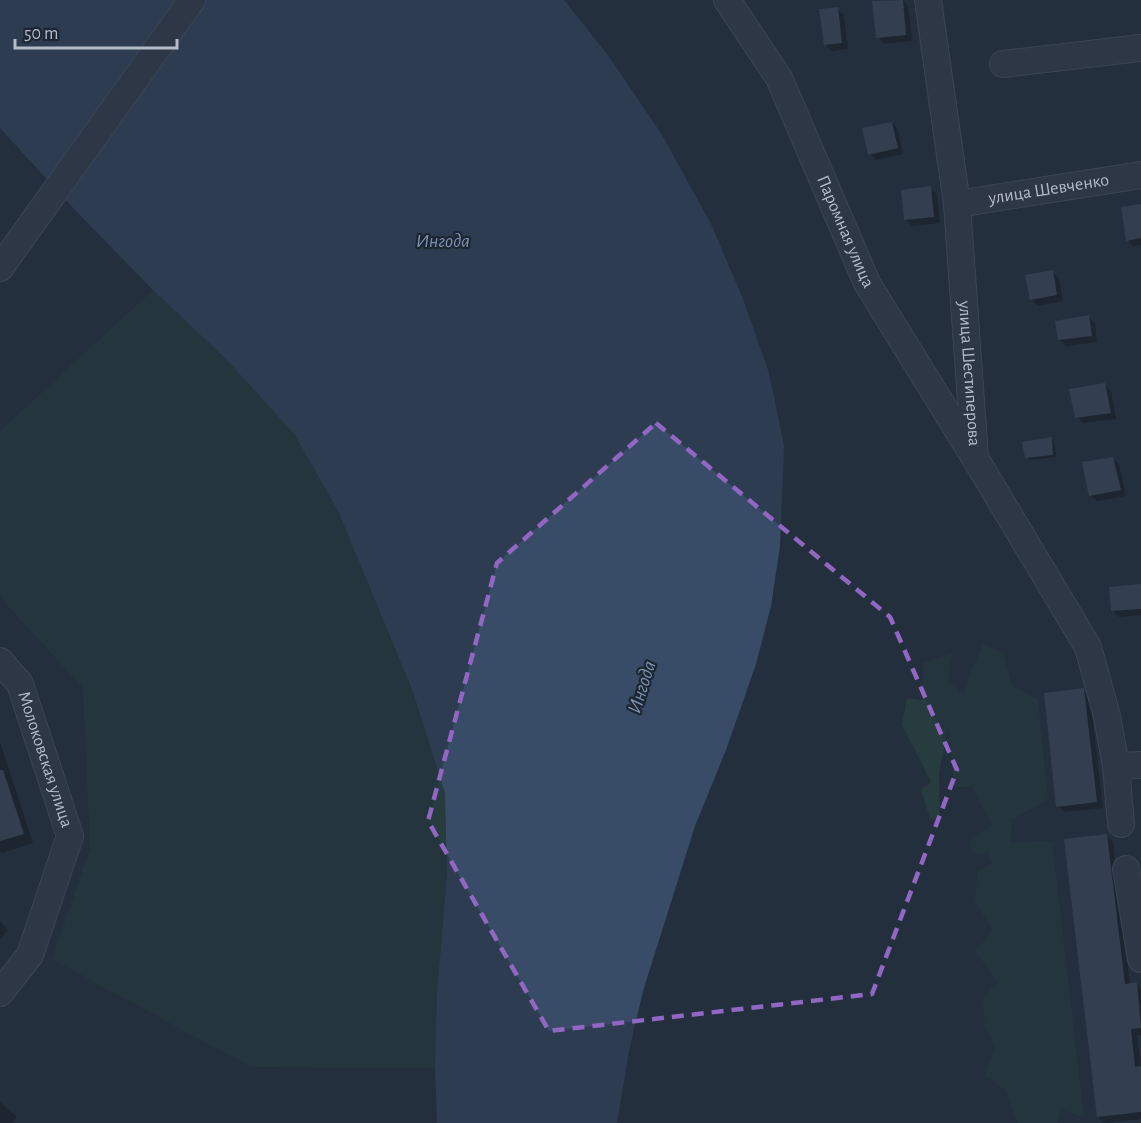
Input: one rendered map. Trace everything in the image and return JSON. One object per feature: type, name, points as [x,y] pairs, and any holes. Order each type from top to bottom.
[{"type":"street","points":[[0,268],[192,0]]},
{"type":"street","name":"Паромная улица","points":[[727,0],[779,78],[867,283],[975,458]]},
{"type":"street","name":"улица Шестиперова","points":[[928,0],[957,204],[975,458],[1088,648],[1107,716],[1116,766],[1121,824]]},
{"type":"street","points":[[1003,64],[1141,48]]},
{"type":"street","name":"улица Шевченко","points":[[957,204],[1141,175]]},
{"type":"street","name":"Молоковская улица","points":[[0,661],[20,684],[70,836],[30,955],[0,993]]},
{"type":"street","points":[[1116,766],[1141,765]]},
{"type":"street","points":[[1126,869],[1141,958]]},
{"type":"highlighted area","points":[[656,423],[890,617],[957,770],[872,994],[549,1031],[428,821],[497,563]]},
{"type":"green space","points":[[153,290],[226,359],[295,435],[339,513],[413,692],[445,792],[447,876],[437,992],[435,1068],[251,1067],[52,959],[90,849],[83,688],[0,597],[0,431]]},
{"type":"green space","points":[[983,645],[1003,653],[1012,686],[1038,700],[1048,800],[1012,819],[1011,843],[1052,841],[1084,1118],[1061,1109],[1057,1123],[1017,1123],[1006,1091],[985,1075],[995,1048],[985,1025],[983,997],[999,983],[975,951],[993,931],[975,901],[978,871],[992,864],[988,852],[973,855],[969,842],[992,825],[972,787],[955,787],[948,725],[939,774],[940,821],[930,818],[921,790],[931,782],[902,725],[907,698],[923,700],[923,663],[952,654],[948,681],[964,695],[971,671]]},
{"type":"water","name":"Ингода","points":[[0,0],[564,0],[610,58],[662,135],[711,224],[743,299],[769,373],[784,446],[780,546],[771,606],[756,664],[726,750],[695,826],[643,991],[629,1051],[617,1123],[437,1123],[435,1068],[437,992],[447,876],[445,793],[413,692],[339,513],[295,435],[226,359],[153,290],[0,128]]},
{"type":"building","points":[[903,0],[906,35],[876,38],[872,1]]},
{"type":"building","points":[[838,7],[842,43],[824,45],[819,9]]},
{"type":"building","points":[[892,122],[898,148],[868,155],[862,128]]},
{"type":"building","points":[[931,186],[934,217],[904,220],[901,190]]},
{"type":"building","points":[[1141,204],[1141,238],[1126,241],[1121,207]]},
{"type":"building","points":[[1053,270],[1057,295],[1030,300],[1025,275]]},
{"type":"building","points":[[1089,315],[1092,336],[1058,340],[1055,321]]},
{"type":"building","points":[[1105,383],[1111,413],[1075,418],[1069,389]]},
{"type":"building","points":[[1052,437],[1053,455],[1025,458],[1022,442]]},
{"type":"building","points":[[1113,457],[1121,490],[1089,496],[1082,462]]},
{"type":"building","points":[[1141,584],[1141,609],[1111,611],[1109,587]]},
{"type":"building","points":[[1084,688],[1097,802],[1056,807],[1044,693]]},
{"type":"building","points":[[0,770],[3,770],[24,834],[0,841]]},
{"type":"building","points":[[1107,834],[1125,984],[1137,982],[1141,1028],[1131,1029],[1135,1067],[1141,1066],[1141,1112],[1097,1117],[1064,839]]}]
